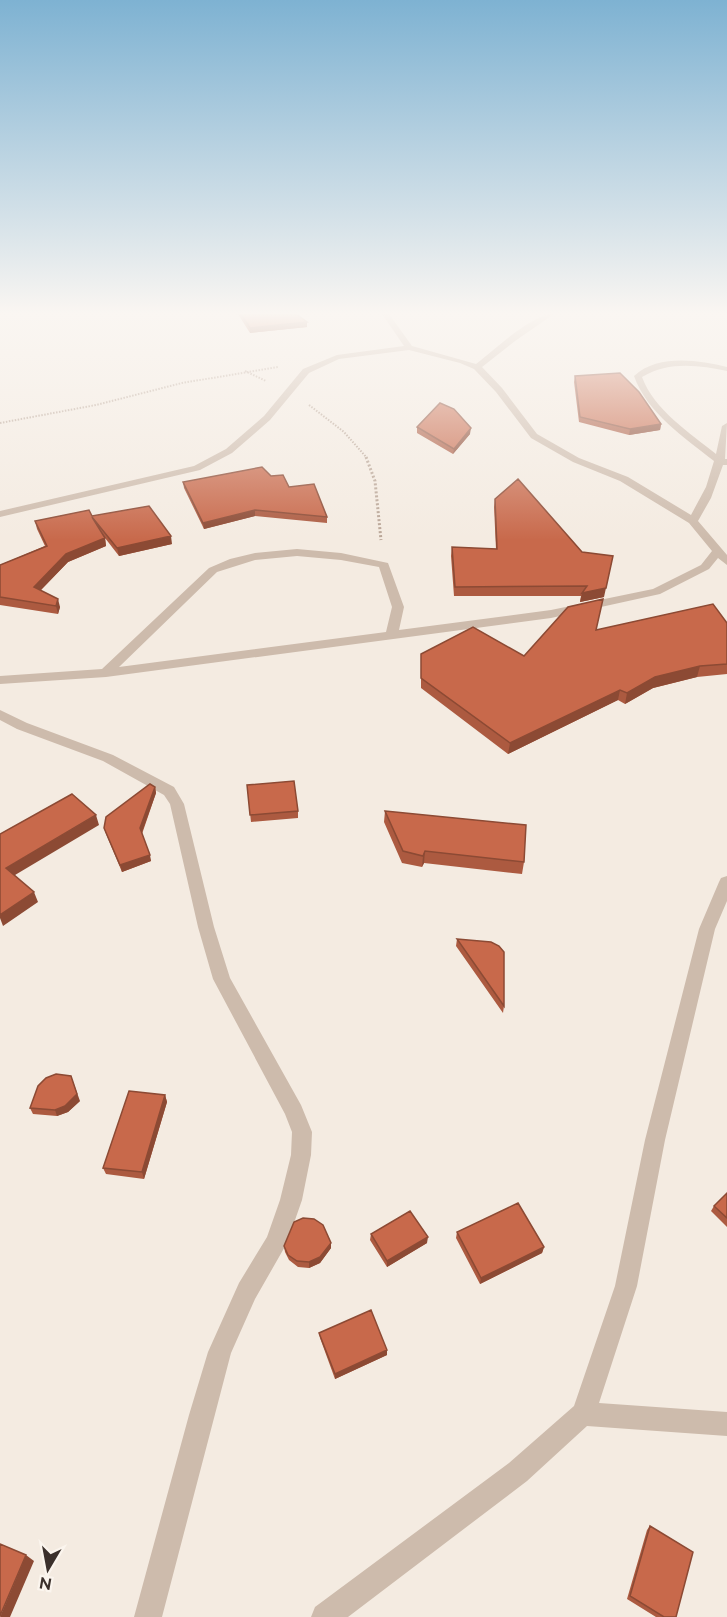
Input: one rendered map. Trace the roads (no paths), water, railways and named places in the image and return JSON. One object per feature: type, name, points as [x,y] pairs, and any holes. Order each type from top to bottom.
[{"type":"street","points":[[0,514],[197,468],[229,451],[267,418],[290,389]]},
{"type":"street","points":[[499,389],[534,436],[576,460],[624,479],[693,521],[727,562]]},
{"type":"street","points":[[644,389],[662,413],[724,462]]},
{"type":"street","points":[[693,521],[724,462],[727,426]]},
{"type":"street","points":[[0,680],[106,673],[550,614],[656,592],[705,567],[718,550]]},
{"type":"street","points":[[106,673],[213,570],[252,555],[320,552],[384,565],[398,607],[392,635]]},
{"type":"street","points":[[0,714],[32,730],[108,758],[169,791],[177,804],[206,927],[222,979],[294,1111],[302,1132],[301,1155],[291,1200],[276,1243],[247,1291],[220,1352],[201,1415],[148,1617]]},
{"type":"street","points":[[325,1617],[518,1472],[583,1414],[627,1286],[655,1140],[707,929],[727,882]]},
{"type":"street","points":[[583,1414],[727,1424]]}]
